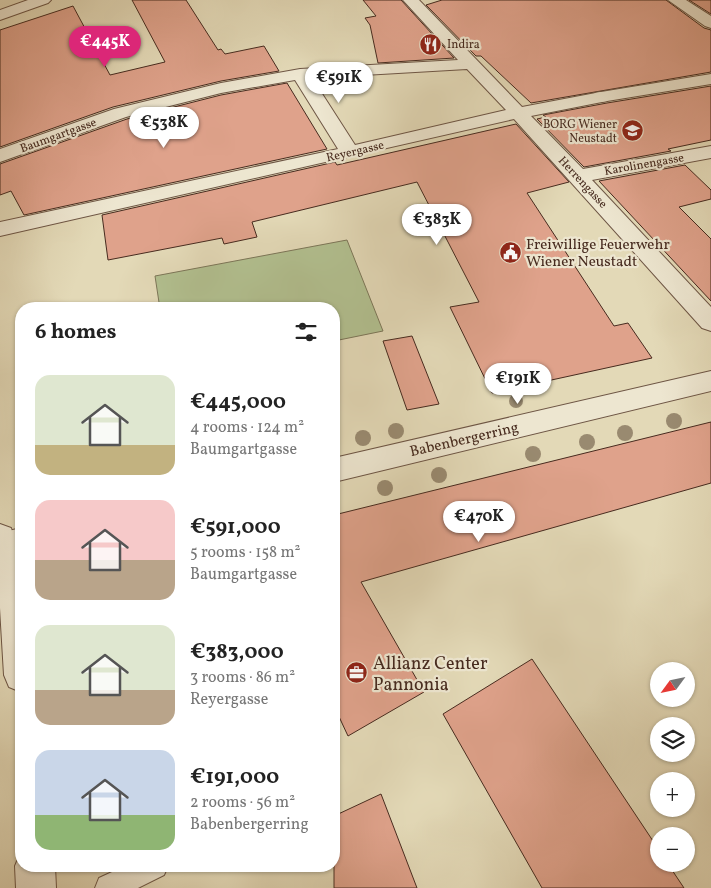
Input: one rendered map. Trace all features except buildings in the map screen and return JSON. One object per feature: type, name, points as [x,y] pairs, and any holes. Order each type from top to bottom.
[{"type":"street","points":[[0,15],[43,0]]},
{"type":"street","name":"Herrengasse","points":[[411,0],[578,176],[711,322]]},
{"type":"street","points":[[676,0],[711,24]]},
{"type":"street","name":"Baumgartgasse","points":[[0,156],[120,113],[221,88],[300,74],[472,64]]},
{"type":"street","points":[[300,74],[350,152]]},
{"type":"street","name":"Reyergasse","points":[[0,229],[518,113],[711,79]]},
{"type":"street","name":"Karolinengasse","points":[[578,176],[711,152]]},
{"type":"street","name":"Babenbergerring","points":[[340,469],[711,381]]},
{"type":"street","points":[[6,544],[15,589]]},
{"type":"street","points":[[35,872],[36,888]]},
{"type":"lane","points":[[110,888],[143,872]]},
{"type":"green space","points":[[347,240],[383,331],[340,340],[340,302],[159,302],[155,276]]},
{"type":"place","name":"Indira","points":[[431,44]]},
{"type":"place","name":"BORG Wiener Neustadt","points":[[633,131]]},
{"type":"place","name":"Freiwillige Feuerwehr Wiener Neustadt","points":[[510,253]]},
{"type":"place","name":"Allianz Center Pannonia","points":[[357,673]]}]
